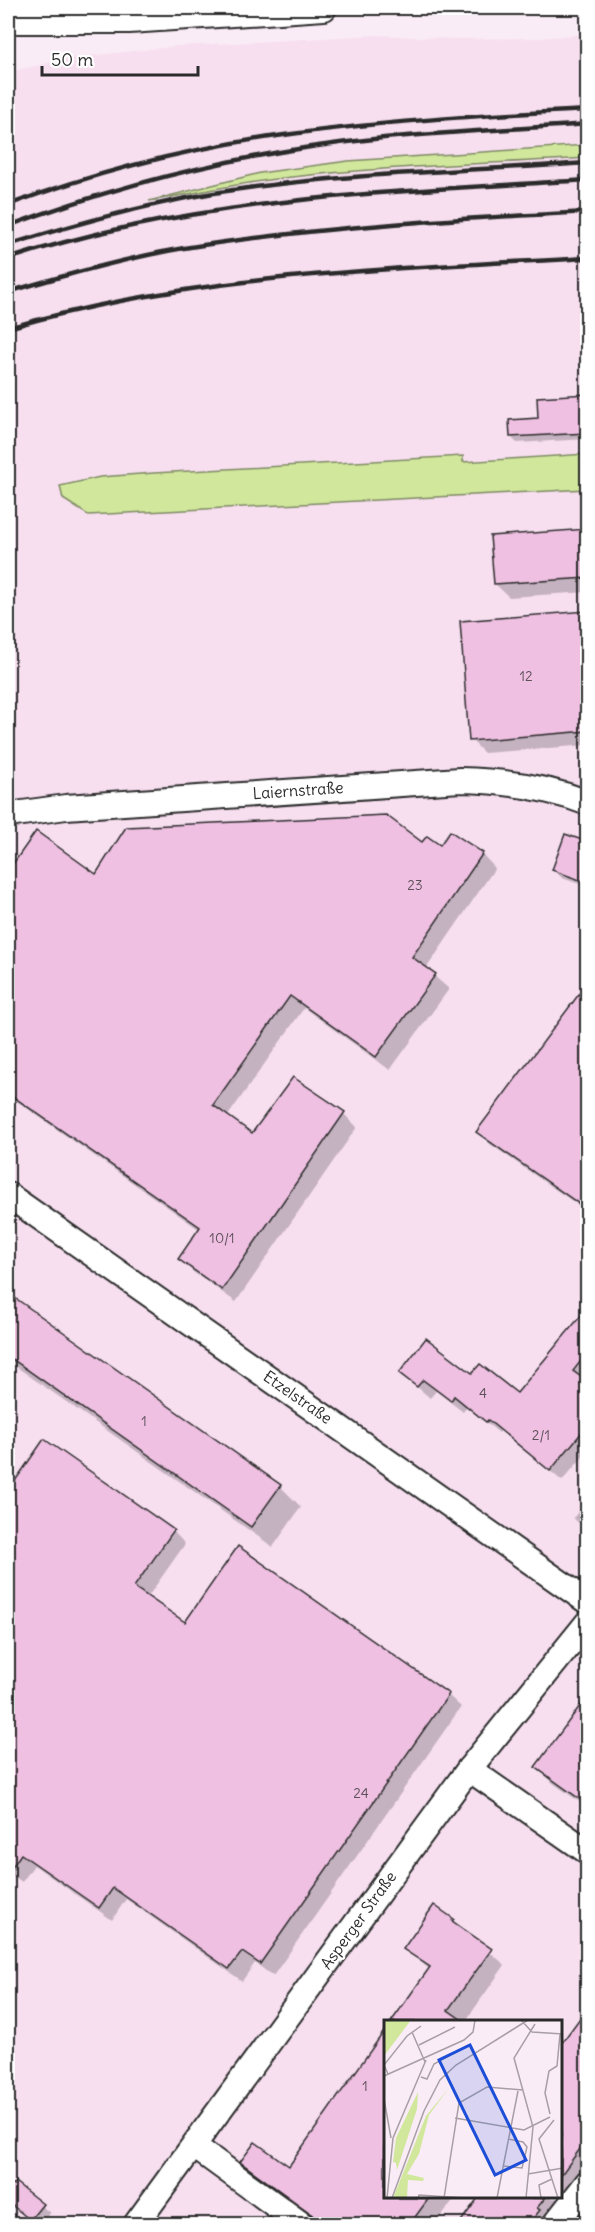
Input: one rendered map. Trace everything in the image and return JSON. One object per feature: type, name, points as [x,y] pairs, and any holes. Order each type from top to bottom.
[{"type":"street","points":[[8,21],[129,21],[324,8]]},
{"type":"street","name":"Laiernstraße","points":[[8,815],[66,807],[460,780],[535,787],[588,803]]},
{"type":"street","name":"Etzelstraße","points":[[8,1195],[588,1602]]},
{"type":"street","name":"Asperger Straße","points":[[136,2224],[469,1769],[588,1622]]},
{"type":"street","points":[[469,1769],[588,1852]]},
{"type":"street","points":[[194,2146],[301,2224]]},
{"type":"street","points":[[555,2224],[588,2182]]},
{"type":"shaded area","points":[[587,34],[587,453],[463,462],[462,456],[154,473],[100,477],[61,486],[88,515],[587,489],[587,2167],[544,2224],[8,2224],[8,72],[70,58],[178,46],[377,35],[456,39],[540,38]]},
{"type":"green space","points":[[587,145],[587,158],[329,173],[256,182],[149,201],[260,173],[348,161]]},
{"type":"green space","points":[[587,454],[587,489],[88,515],[63,499],[60,486],[100,477],[154,473],[463,456],[463,462]]},
{"type":"building","points":[[588,394],[588,433],[510,437],[509,420],[538,418],[537,397]]},
{"type":"building","points":[[588,529],[588,578],[494,584],[490,536]]},
{"type":"building","points":[[588,611],[588,731],[469,741],[460,621]]},
{"type":"building","points":[[386,815],[422,842],[427,836],[440,845],[450,831],[483,853],[412,957],[436,974],[376,1057],[290,996],[213,1105],[252,1133],[293,1077],[345,1112],[222,1290],[178,1259],[200,1227],[8,1093],[8,871],[36,831],[96,874],[126,827]]},
{"type":"building","points":[[565,834],[588,842],[588,883],[552,870]]},
{"type":"building","points":[[588,982],[588,1210],[476,1132]]},
{"type":"building","points":[[8,1293],[281,1485],[251,1527],[8,1356]]},
{"type":"building","points":[[588,1307],[588,1352],[573,1371],[588,1382],[588,1425],[550,1471],[488,1420],[486,1422],[454,1396],[451,1401],[423,1380],[417,1387],[399,1373],[426,1338],[472,1373],[480,1364],[517,1393]]},
{"type":"building","points":[[44,1439],[174,1530],[134,1587],[185,1622],[238,1546],[449,1694],[260,1964],[242,1952],[229,1969],[113,1888],[99,1908],[21,1854],[8,1873],[8,1491]]},
{"type":"building","points":[[588,1695],[588,1805],[535,1767]]},
{"type":"building","points":[[434,1905],[454,1919],[452,1921],[492,1949],[448,2010],[462,2020],[392,2020],[430,1967],[403,1949]]},
{"type":"building","points":[[588,2007],[588,2138],[562,2174],[562,2043]]},
{"type":"building","points":[[384,2031],[384,2199],[428,2199],[410,2224],[322,2224],[240,2162],[255,2142],[289,2166]]},
{"type":"building","points":[[15,2182],[43,2204],[30,2220],[8,2202],[8,2191]]},
{"type":"building","points":[[477,2199],[544,2199],[537,2208],[540,2210],[529,2224],[459,2224]]},
{"type":"railway","points":[[8,205],[144,162],[249,140],[398,122],[588,110]]},
{"type":"railway","points":[[8,226],[142,183],[280,152],[374,139],[588,124]]},
{"type":"railway","points":[[8,245],[119,213],[233,190],[366,176],[588,163]]},
{"type":"railway","points":[[8,259],[79,238],[150,222],[222,210],[368,194],[588,180]]},
{"type":"railway","points":[[8,292],[140,257],[234,241],[385,225],[588,212]]},
{"type":"railway","points":[[8,328],[150,295],[295,276],[588,258]]}]
